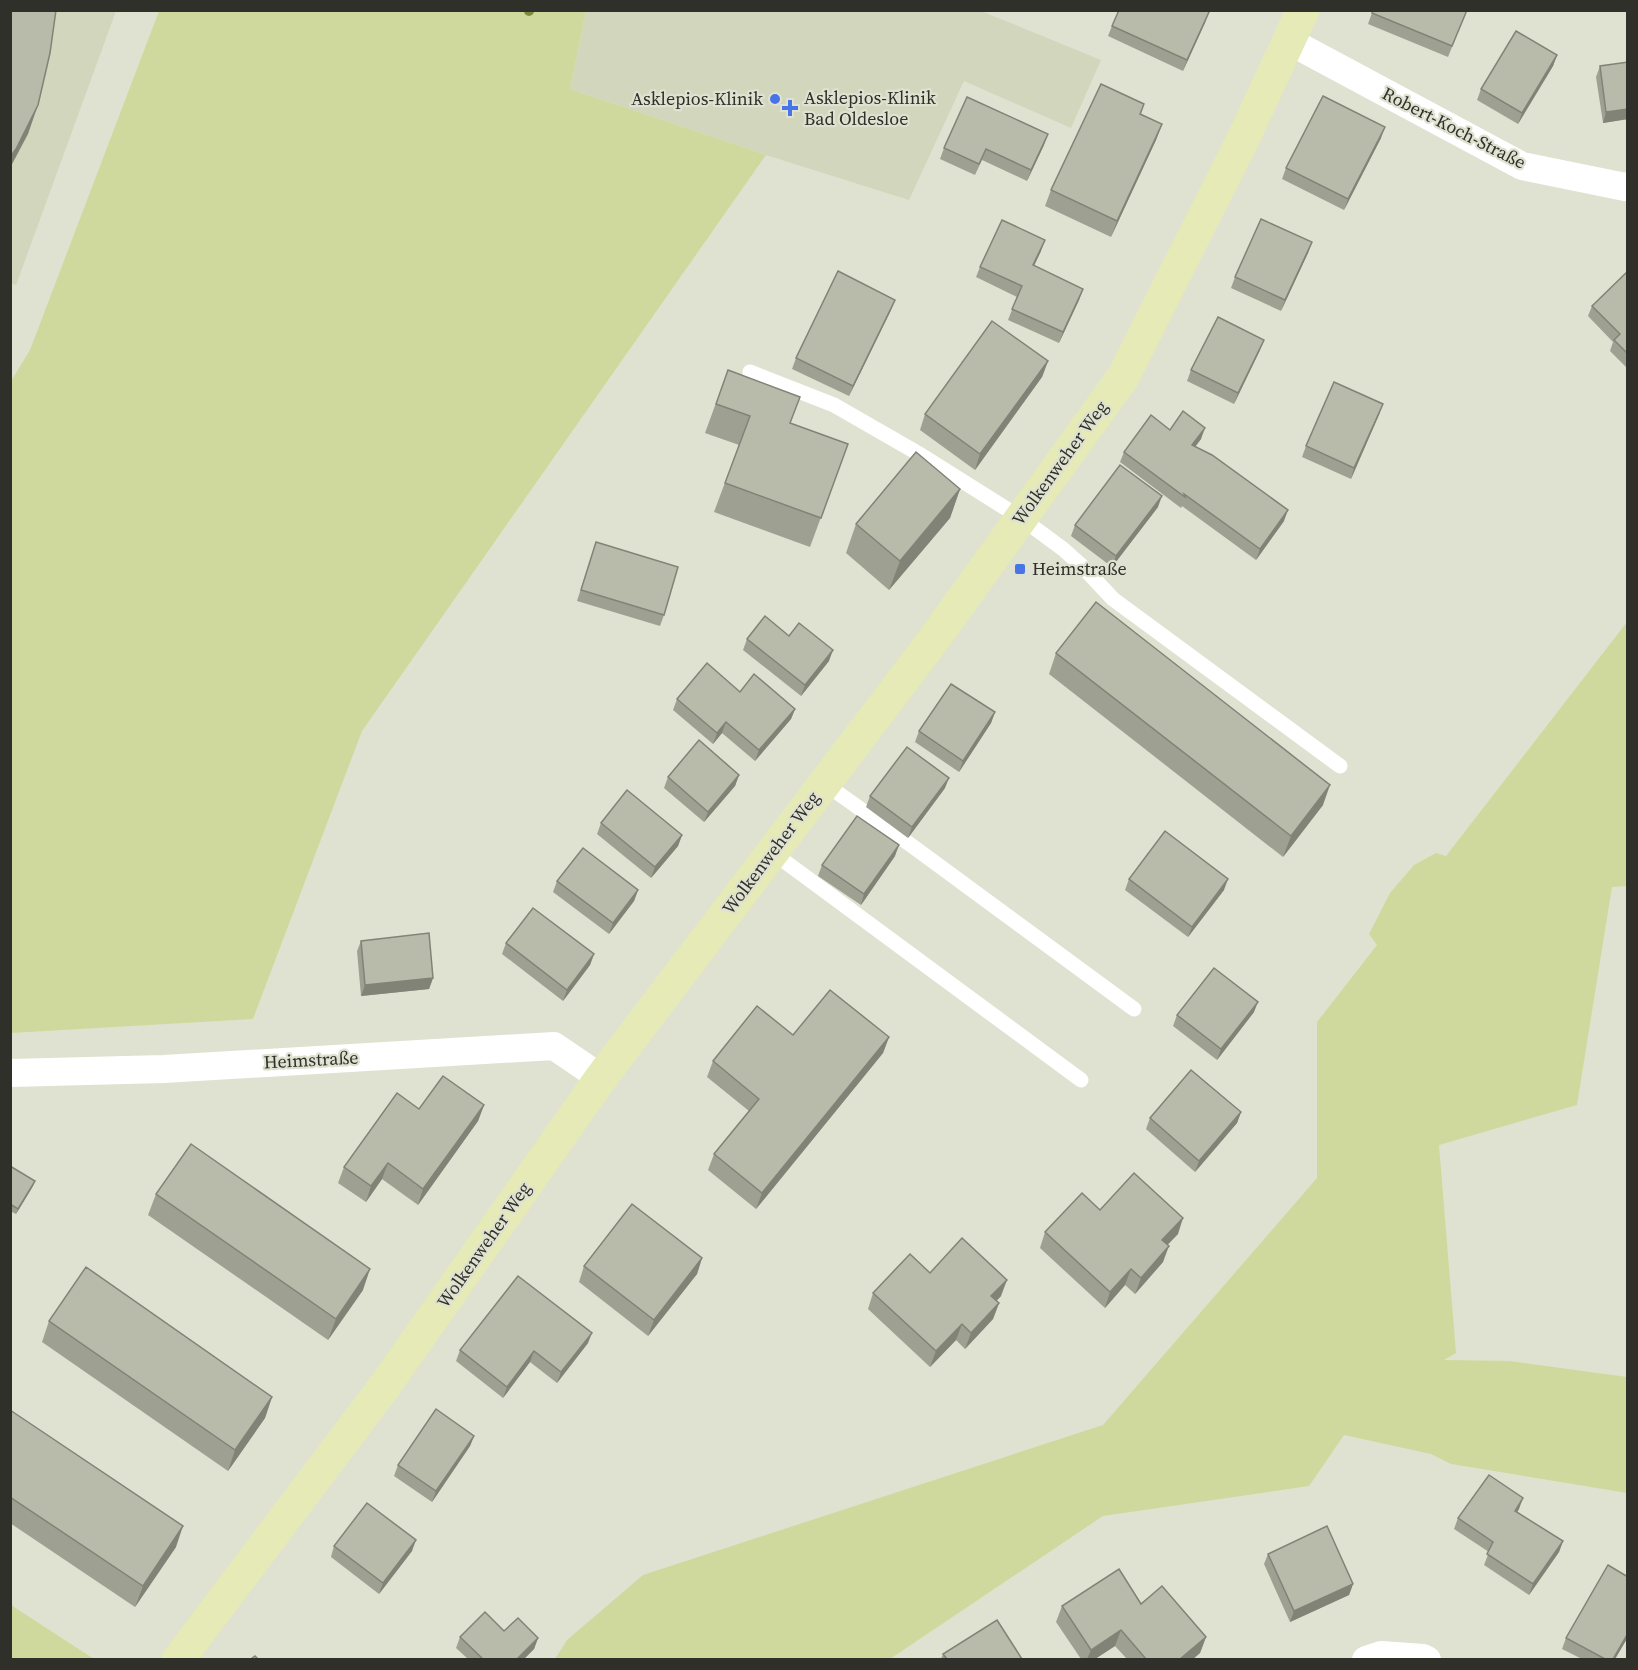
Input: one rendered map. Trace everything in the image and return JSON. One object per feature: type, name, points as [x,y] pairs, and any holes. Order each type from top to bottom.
[{"type":"street","name":"Wolkenweher Weg","points":[[178,1659],[384,1387],[601,1078],[931,643],[1123,377],[1244,137],[1303,10]]},
{"type":"street","name":"Robert-Koch-Straße","points":[[1289,42],[1522,166],[1627,187]]},
{"type":"street","name":"Heimstraße","points":[[10,1073],[164,1068],[554,1046],[601,1078]]},
{"type":"street","points":[[1366,1659],[1381,1655],[1426,1659]]},
{"type":"lane","points":[[750,372],[834,405],[921,455],[1021,518],[1064,549],[1113,599],[1340,766]]},
{"type":"lane","points":[[824,783],[1134,1009]]},
{"type":"lane","points":[[772,852],[1081,1080]]},
{"type":"shaded area","points":[[10,11],[116,11],[16,285],[10,283]]},
{"type":"shaded area","name":"Asklepios-Klinik Bad Oldesloe","points":[[586,11],[981,11],[1101,60],[1071,128],[964,81],[909,200],[570,89]]},
{"type":"green space","points":[[159,11],[586,11],[570,89],[766,155],[362,731],[253,1019],[11,1033],[11,381],[30,350]]},
{"type":"green space","points":[[1627,622],[1627,886],[1612,887],[1577,1105],[1439,1145],[1456,1353],[1444,1360],[1510,1361],[1627,1377],[1627,1493],[1451,1464],[1431,1454],[1344,1435],[1309,1486],[1103,1516],[890,1659],[555,1659],[567,1640],[643,1575],[1103,1425],[1317,1178],[1317,1022],[1377,945],[1369,934],[1390,893],[1414,865],[1436,853],[1446,856]]},
{"type":"green space","points":[[11,1605],[94,1659],[11,1659]]},
{"type":"building","points":[[10,10],[56,10],[50,53],[38,105],[10,157]]},
{"type":"building","points":[[1119,10],[1206,10],[1209,12],[1187,60],[1112,26]]},
{"type":"building","points":[[1373,10],[1467,10],[1452,46],[1372,13]]},
{"type":"building","points":[[1516,31],[1557,55],[1522,113],[1481,89]]},
{"type":"building","points":[[1628,62],[1628,109],[1606,112],[1600,66]]},
{"type":"building","points":[[1101,84],[1144,104],[1140,114],[1162,124],[1117,221],[1051,190]]},
{"type":"building","points":[[1323,96],[1385,127],[1348,199],[1286,168]]},
{"type":"building","points":[[967,97],[1048,134],[1031,170],[986,149],[979,164],[944,148]]},
{"type":"building","points":[[1261,219],[1312,242],[1285,300],[1235,277]]},
{"type":"building","points":[[1002,220],[1045,240],[1033,265],[1083,289],[1063,332],[1012,309],[1022,286],[980,267]]},
{"type":"building","points":[[838,271],[895,300],[853,386],[796,358]]},
{"type":"building","points":[[1628,271],[1628,354],[1614,340],[1620,334],[1592,306]]},
{"type":"building","points":[[1218,317],[1264,340],[1238,393],[1191,370]]},
{"type":"building","points":[[992,321],[1048,361],[980,454],[925,414]]},
{"type":"building","points":[[728,370],[800,397],[790,423],[848,444],[821,518],[725,483],[750,416],[716,404]]},
{"type":"building","points":[[1334,382],[1383,404],[1354,468],[1306,446]]},
{"type":"building","points":[[1183,411],[1205,428],[1192,445],[1212,455],[1288,510],[1260,549],[1124,452],[1151,415],[1170,430]]},
{"type":"building","points":[[916,452],[960,489],[900,561],[856,524]]},
{"type":"building","points":[[1120,465],[1162,496],[1116,556],[1075,525]]},
{"type":"building","points":[[596,542],[678,567],[664,615],[581,590]]},
{"type":"building","points":[[1096,602],[1330,785],[1291,836],[1056,653]]},
{"type":"building","points":[[765,616],[789,636],[799,623],[833,650],[805,685],[747,639]]},
{"type":"building","points":[[707,663],[740,692],[754,674],[795,709],[759,750],[726,722],[717,733],[677,699]]},
{"type":"building","points":[[951,684],[995,712],[963,761],[919,731]]},
{"type":"building","points":[[699,740],[739,775],[708,812],[668,777]]},
{"type":"building","points":[[907,747],[949,778],[912,827],[870,796]]},
{"type":"building","points":[[627,790],[682,835],[655,867],[601,823]]},
{"type":"building","points":[[857,816],[899,845],[864,894],[822,865]]},
{"type":"building","points":[[1165,831],[1228,879],[1192,927],[1129,879]]},
{"type":"building","points":[[583,848],[638,890],[613,923],[557,881]]},
{"type":"building","points":[[533,908],[594,954],[567,990],[506,943]]},
{"type":"building","points":[[429,933],[433,978],[365,985],[361,941]]},
{"type":"building","points":[[1214,968],[1258,1002],[1221,1049],[1177,1015]]},
{"type":"building","points":[[830,990],[889,1037],[762,1193],[714,1154],[759,1099],[713,1061],[757,1006],[793,1035]]},
{"type":"building","points":[[1191,1070],[1241,1112],[1199,1161],[1150,1118]]},
{"type":"building","points":[[443,1076],[484,1105],[423,1189],[388,1163],[371,1186],[344,1167],[397,1093],[419,1109]]},
{"type":"building","points":[[191,1144],[370,1269],[336,1319],[156,1194]]},
{"type":"building","points":[[10,1166],[35,1181],[18,1209],[10,1204]]},
{"type":"building","points":[[1134,1173],[1183,1218],[1162,1240],[1169,1246],[1141,1278],[1131,1269],[1110,1292],[1045,1232],[1082,1193],[1100,1210]]},
{"type":"building","points":[[632,1204],[702,1258],[654,1320],[584,1266]]},
{"type":"building","points":[[962,1238],[1007,1280],[991,1296],[999,1303],[971,1333],[962,1324],[936,1351],[873,1293],[910,1254],[930,1273]]},
{"type":"building","points":[[86,1267],[272,1397],[235,1450],[49,1321]]},
{"type":"building","points":[[518,1276],[592,1333],[561,1372],[534,1351],[507,1387],[460,1350]]},
{"type":"building","points":[[436,1409],[474,1436],[436,1491],[398,1465]]},
{"type":"building","points":[[10,1410],[183,1526],[143,1586],[10,1497]]},
{"type":"building","points":[[1489,1475],[1523,1498],[1515,1511],[1563,1541],[1533,1584],[1487,1554],[1493,1542],[1458,1518]]},
{"type":"building","points":[[367,1503],[416,1540],[383,1583],[334,1546]]},
{"type":"building","points":[[1327,1526],[1353,1584],[1294,1611],[1268,1554]]},
{"type":"building","points":[[1608,1565],[1628,1577],[1628,1633],[1613,1659],[1605,1659],[1566,1638]]},
{"type":"building","points":[[1119,1569],[1141,1604],[1162,1586],[1206,1637],[1180,1659],[1146,1659],[1121,1630],[1091,1650],[1062,1606]]},
{"type":"building","points":[[485,1612],[504,1631],[518,1618],[538,1638],[517,1659],[483,1659],[460,1637]]},
{"type":"building","points":[[997,1620],[1022,1659],[947,1659],[943,1654]]},
{"type":"place","name":"Asklepios-Klinik","points":[[775,99]]},
{"type":"place","name":"Asklepios-Klinik Bad Oldesloe","points":[[790,108]]},
{"type":"place","name":"Heimstraße","points":[[1020,569]]}]
